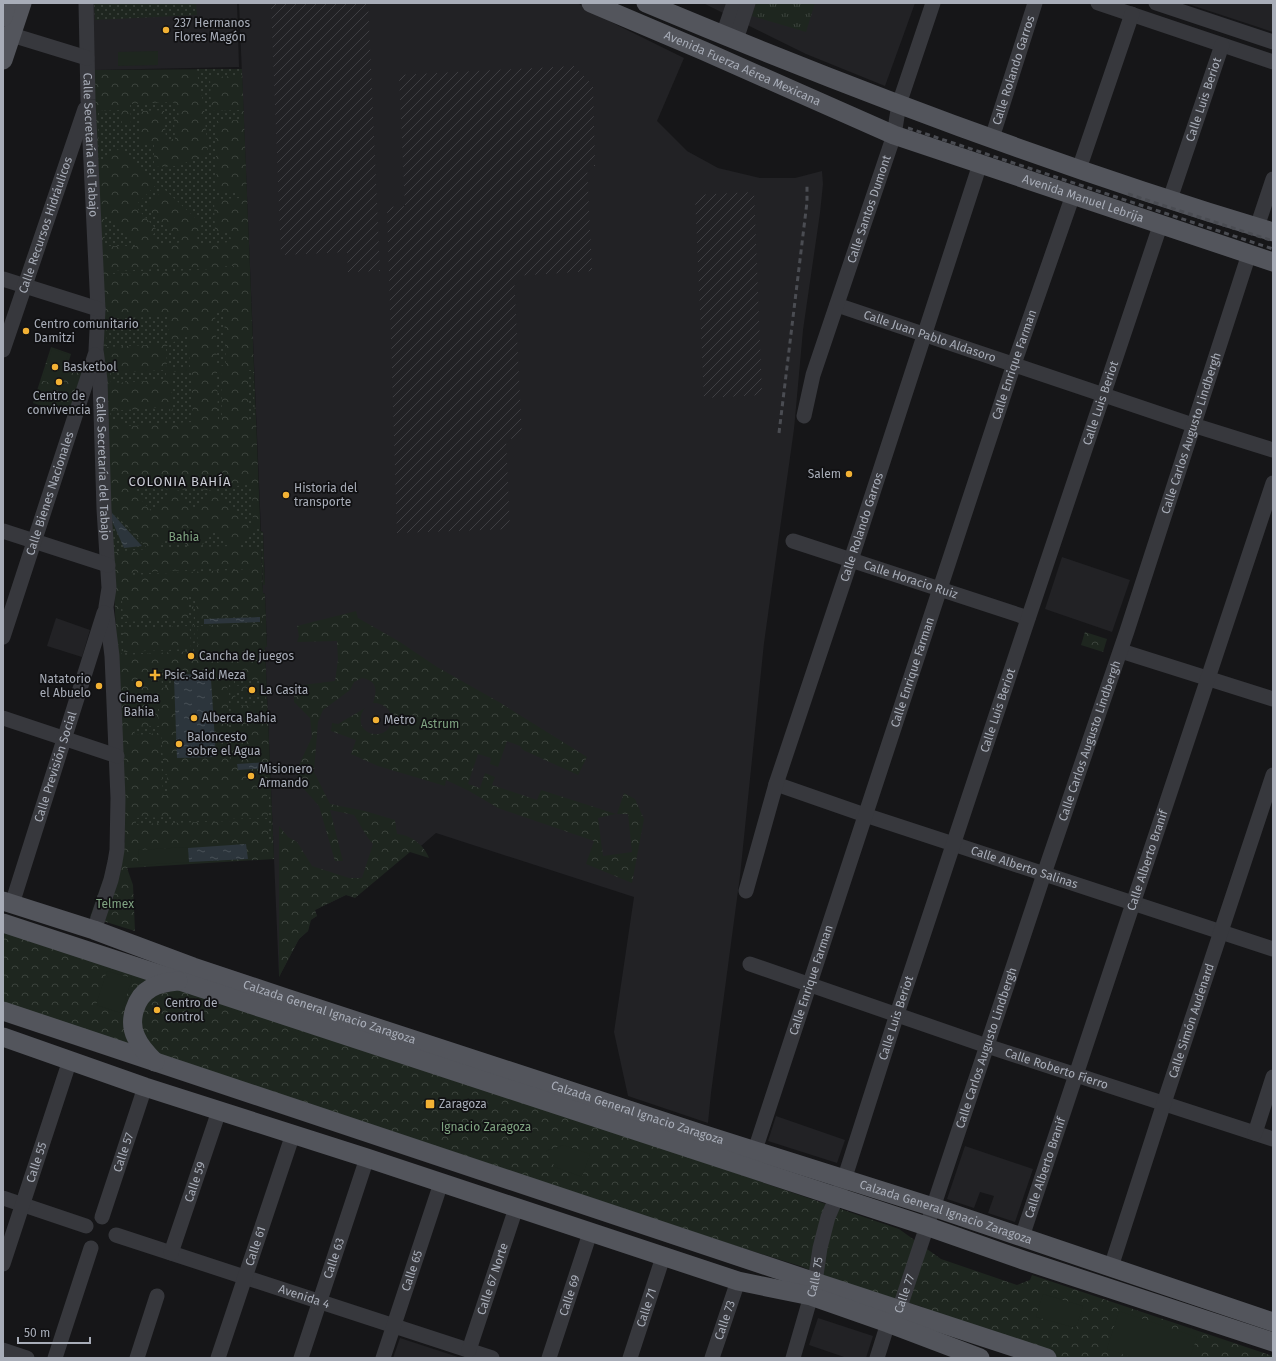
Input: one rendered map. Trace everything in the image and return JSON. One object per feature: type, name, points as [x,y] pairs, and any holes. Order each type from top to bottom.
[{"type":"main road","points":[[3,7],[7,3]]},
{"type":"main road","points":[[3,16],[7,3]]},
{"type":"main road","points":[[3,60],[22,3]]},
{"type":"main road","name":"Avenida Fuerza Aérea Mexicana","points":[[591,3],[894,135]]},
{"type":"main road","name":"Avenida Fuerza Aérea Mexicana","points":[[646,3],[900,104]]},
{"type":"main road","points":[[668,3],[729,37]]},
{"type":"main road","points":[[900,104],[1079,168],[1265,229]]},
{"type":"main road","name":"Avenida Manuel Lebrija","points":[[894,135],[1161,223],[1273,262]]},
{"type":"main road","name":"Calzada General Ignacio Zaragoza","points":[[8,902],[94,930],[193,967],[702,1134],[933,1207],[1111,1267],[1268,1317]]},
{"type":"main road","name":"Calzada General Ignacio Zaragoza","points":[[3,923],[926,1226],[1023,1260],[1273,1342]]},
{"type":"main road","points":[[155,1062],[143,1050],[135,1037],[133,1015],[138,1003],[150,988],[161,983],[178,981]]},
{"type":"main road","points":[[3,1011],[894,1316],[1047,1358]]},
{"type":"main road","points":[[3,1038],[145,1087],[367,1158],[738,1281],[813,1289]]},
{"type":"main road","points":[[545,1101],[569,1090],[575,1111]]},
{"type":"main road","points":[[894,1316],[960,1355],[980,1358]]},
{"type":"main road","points":[[1205,1320],[1226,1321],[1268,1317]]},
{"type":"street","name":"Calle Secretaría del Tabajo","points":[[86,3],[86,58],[98,309],[96,350],[100,380],[104,509],[109,588],[106,607],[112,656],[118,798],[118,850],[114,872],[94,930]]},
{"type":"street","points":[[729,37],[734,3]]},
{"type":"street","points":[[729,37],[748,3]]},
{"type":"street","name":"Calle Santos Dumont","points":[[804,416],[813,375],[894,135],[900,104],[934,3]]},
{"type":"street","name":"Calle Rolando Garros","points":[[992,138],[1035,3]]},
{"type":"street","points":[[1098,3],[1273,62]]},
{"type":"street","points":[[1156,3],[1273,42]]},
{"type":"street","points":[[1079,168],[1132,14]]},
{"type":"street","points":[[12,34],[86,58]]},
{"type":"street","name":"Calle Luis Beriot","points":[[1170,199],[1222,45]]},
{"type":"street","name":"Calle Recursos Hidráulicos","points":[[3,350],[88,100]]},
{"type":"street","name":"Calle Rolando Garros","points":[[746,891],[776,784],[852,560],[980,164]]},
{"type":"street","points":[[1265,229],[1273,179]]},
{"type":"street","name":"Calle Enrique Farman","points":[[755,1150],[1014,364],[1073,195]]},
{"type":"street","name":"Calle Luis Beriot","points":[[837,1197],[844,1180],[897,1014],[1028,618],[1161,223]]},
{"type":"street","name":"Calle Carlos Augusto Lindbergh","points":[[926,1226],[1111,675],[1121,651],[1249,254]]},
{"type":"street","points":[[3,279],[98,309]]},
{"type":"street","name":"Calle Juan Pablo Aldasoro","points":[[837,305],[1193,425],[1273,450]]},
{"type":"street","name":"Calle Bienes Nacionales","points":[[3,637],[96,350]]},
{"type":"street","name":"Calle Alberto Branif","points":[[1022,1237],[1273,483]]},
{"type":"street","points":[[3,530],[108,565]]},
{"type":"street","name":"Calle Horacio Ruiz","points":[[793,541],[1028,618]]},
{"type":"street","name":"Calle Previsión Social","points":[[8,902],[65,738],[106,607]]},
{"type":"street","points":[[1121,651],[1273,699]]},
{"type":"street","points":[[3,718],[117,756]]},
{"type":"street","name":"Calle Simón Audenard","points":[[1111,1267],[1273,775]]},
{"type":"street","name":"Calle Alberto Salinas","points":[[776,784],[1133,904],[1221,931],[1273,949]]},
{"type":"street","name":"Calle Roberto Fierro","points":[[750,964],[987,1046],[1273,1139]]},
{"type":"street","name":"Calle 55","points":[[3,1264],[70,1060]]},
{"type":"street","points":[[1255,1133],[1273,1077]]},
{"type":"street","name":"Calle 57","points":[[102,1217],[145,1087]]},
{"type":"street","name":"Calle 59","points":[[171,1253],[219,1111]]},
{"type":"street","name":"Calle 61","points":[[218,1358],[293,1134]]},
{"type":"street","name":"Calle 63","points":[[301,1358],[367,1158]]},
{"type":"street","name":"Calle 65","points":[[383,1358],[441,1183]]},
{"type":"street","name":"Calle 75","points":[[793,1358],[813,1289],[820,1248],[828,1217],[837,1197]]},
{"type":"street","points":[[3,1198],[86,1226]]},
{"type":"street","name":"Calle 67 Norte","points":[[469,1350],[516,1208]]},
{"type":"street","name":"Calle 77","points":[[877,1358],[894,1316],[926,1226]]},
{"type":"street","name":"Calle 69","points":[[549,1358],[590,1233]]},
{"type":"street","name":"Avenida 4","points":[[116,1235],[492,1358]]},
{"type":"street","points":[[55,1358],[91,1248]]},
{"type":"street","name":"Calle 71","points":[[630,1358],[663,1257]]},
{"type":"street","name":"Calle 73","points":[[712,1358],[738,1281]]},
{"type":"street","points":[[136,1358],[157,1296]]},
{"type":"street","points":[[3,1350],[27,1358]]},
{"type":"shaded area","name":"237 Hermanos Flores Magón","points":[[92,3],[237,3],[239,67],[94,70]]},
{"type":"shaded area","points":[[239,3],[577,3],[617,25],[684,58],[657,121],[687,151],[718,168],[760,178],[795,178],[822,171],[823,184],[820,213],[803,330],[794,429],[764,643],[740,876],[708,1123],[628,1096],[614,1032],[634,897],[436,833],[414,852],[409,851],[355,897],[346,895],[315,910],[317,916],[310,920],[308,931],[299,939],[279,977],[265,647],[267,647],[265,594],[263,593],[263,585],[265,585],[263,532],[261,531]]},
{"type":"shaded area","points":[[271,3],[368,3],[380,271],[348,272],[347,252],[281,255]]},
{"type":"shaded area","points":[[703,3],[915,3],[885,86],[806,54]]},
{"type":"shaded area","points":[[1185,3],[1273,3],[1273,32],[1258,27]]},
{"type":"shaded area","points":[[575,66],[593,86],[595,166],[587,166],[592,271],[514,276],[522,438],[506,439],[510,529],[397,533],[387,207],[405,206],[399,75]]},
{"type":"shaded area","points":[[754,192],[762,395],[704,398],[695,195]]},
{"type":"shaded area","points":[[1062,557],[1130,580],[1112,632],[1045,609]]},
{"type":"shaded area","points":[[56,618],[90,630],[82,657],[47,646]]},
{"type":"shaded area","points":[[776,1116],[845,1140],[837,1163],[768,1141]]},
{"type":"shaded area","points":[[965,1146],[1033,1169],[1015,1222],[988,1213],[994,1196],[980,1192],[974,1208],[947,1199]]},
{"type":"shaded area","points":[[818,1318],[873,1336],[866,1358],[847,1358],[809,1345]]},
{"type":"shaded area","points":[[400,1338],[461,1358],[393,1358]]},
{"type":"green space","points":[[94,3],[196,3],[197,15],[95,20]]},
{"type":"green space","points":[[756,3],[815,3],[806,32],[752,16]]},
{"type":"green space","points":[[158,51],[158,65],[118,66],[118,52]]},
{"type":"green space","points":[[197,69],[242,69],[242,76],[210,77],[211,111],[239,110],[240,120],[215,121],[217,191],[241,191],[241,198],[214,199],[215,233],[229,233],[232,242],[198,244],[197,235],[202,224],[119,149],[99,163],[98,111],[121,110],[122,125],[131,125],[130,104],[174,102],[174,109],[178,109],[179,118],[174,119],[175,139],[166,140],[164,110],[141,111],[141,144],[154,144],[154,167],[178,166],[208,153],[205,106],[199,88]]},
{"type":"green space","name":"Bahia","points":[[242,69],[263,593],[265,594],[267,647],[265,647],[274,859],[127,868],[133,885],[135,931],[90,917],[111,857],[125,842],[101,289],[94,70]]},
{"type":"green space","points":[[156,185],[162,191],[146,207],[182,242],[160,246],[151,237],[157,230],[135,206]]},
{"type":"green space","points":[[104,213],[139,246],[105,246]]},
{"type":"green space","points":[[234,266],[234,268],[112,274],[111,271]]},
{"type":"green space","points":[[224,312],[226,365],[217,365],[215,313]]},
{"type":"green space","points":[[168,316],[169,344],[107,347],[106,319]]},
{"type":"green space","points":[[188,332],[190,367],[167,369],[166,346],[170,345]]},
{"type":"green space","name":"Centro de convivencia","points":[[51,347],[71,354],[67,367],[82,372],[68,414],[33,403]]},
{"type":"green space","name":"Basketbol","points":[[52,349],[68,354],[58,386],[42,380]]},
{"type":"green space","points":[[166,370],[166,380],[111,383],[110,373]]},
{"type":"green space","points":[[248,370],[253,370],[255,419],[249,419]]},
{"type":"green space","points":[[191,371],[193,422],[173,423],[171,372]]},
{"type":"green space","points":[[217,371],[221,371],[222,421],[218,421]]},
{"type":"green space","points":[[170,407],[171,423],[127,426],[118,419],[111,419],[110,411]]},
{"type":"green space","points":[[157,484],[173,493],[152,512],[133,490]]},
{"type":"green space","points":[[252,484],[253,529],[215,489]]},
{"type":"green space","points":[[194,488],[213,491],[192,510],[175,491]]},
{"type":"green space","points":[[116,515],[148,549],[110,552],[108,519]]},
{"type":"green space","points":[[258,526],[260,531],[263,532],[265,585],[263,585],[261,547],[238,547]]},
{"type":"green space","points":[[175,531],[188,547],[157,549]]},
{"type":"green space","points":[[215,531],[231,546],[200,547]]},
{"type":"green space","points":[[251,567],[251,569],[129,575],[128,573]]},
{"type":"green space","points":[[188,595],[191,596],[194,651],[122,655],[119,599],[122,599],[123,622],[188,619],[188,626],[123,629],[124,652],[191,649]]},
{"type":"green space","points":[[193,595],[196,596],[197,619],[262,616],[262,623],[197,626],[198,649],[195,649]]},
{"type":"green space","name":"Astrum","points":[[356,611],[358,618],[400,642],[437,667],[499,702],[587,757],[578,775],[523,750],[520,746],[507,741],[498,767],[490,764],[491,758],[478,754],[468,784],[480,788],[485,773],[495,777],[492,785],[537,800],[541,790],[616,814],[598,818],[603,856],[632,852],[628,814],[617,814],[624,793],[635,799],[644,819],[632,883],[586,864],[594,841],[498,808],[469,791],[446,780],[445,786],[378,766],[351,754],[356,740],[331,731],[332,723],[338,724],[365,708],[361,716],[361,723],[363,727],[370,733],[381,734],[387,730],[392,720],[391,714],[387,708],[381,704],[373,703],[375,694],[374,684],[367,679],[362,678],[354,682],[350,690],[323,710],[318,722],[314,772],[330,804],[365,811],[395,820],[397,834],[407,836],[420,845],[427,853],[429,858],[410,852],[355,898],[346,895],[315,910],[317,916],[311,920],[308,931],[299,939],[279,977],[279,826],[288,837],[297,842],[312,866],[349,878],[362,878],[373,844],[365,834],[354,815],[330,810],[343,861],[335,861],[319,806],[304,789],[297,778],[300,763],[312,737],[310,718],[294,702],[294,686],[335,681],[338,660],[337,641],[297,642],[299,636],[297,626]]},
{"type":"green space","points":[[1085,632],[1107,639],[1103,652],[1081,645]]},
{"type":"green space","points":[[161,669],[172,673],[173,679],[168,687],[162,688]]},
{"type":"green space","points":[[265,679],[266,704],[236,706],[235,690],[243,690],[244,696],[262,695],[262,684],[234,686],[234,681]]},
{"type":"green space","points":[[227,681],[230,681],[232,767],[230,757]]},
{"type":"green space","points":[[157,689],[164,775],[167,774],[168,795],[163,795],[160,733],[135,735],[134,727],[159,726]]},
{"type":"green space","points":[[267,794],[270,794],[272,839],[269,839],[268,820],[136,824],[136,818],[175,817],[176,820],[268,818]]},
{"type":"green space","points":[[188,847],[189,862],[139,865],[138,850]]},
{"type":"green space","name":"Ignacio Zaragoza","points":[[3,931],[703,1162],[899,1229],[941,1259],[1017,1285],[1030,1280],[1032,1275],[1273,1356],[1273,1358],[1059,1358],[929,1318],[923,1307],[888,1297],[857,1293],[803,1267],[626,1211],[3,1005]]},
{"type":"green space","points":[[107,971],[132,978],[121,1013],[96,1005]]},
{"type":"green space","points":[[563,1145],[590,1154],[582,1177],[555,1167],[546,1151]]},
{"type":"green space","points":[[1043,1294],[1083,1306],[1076,1328],[1036,1317]]},
{"type":"green space","points":[[1119,1311],[1197,1337],[1190,1358],[1134,1358],[1107,1349]]},
{"type":"water","points":[[112,513],[142,546],[124,548],[112,521]]},
{"type":"water","points":[[260,617],[260,622],[204,624],[204,619]]},
{"type":"water","name":"Alberca Bahia","points":[[210,673],[210,677],[182,679],[211,679],[216,757],[177,758],[174,679],[178,679],[178,675]]},
{"type":"water","points":[[269,762],[269,768],[238,770],[237,764]]},
{"type":"water","points":[[246,844],[248,859],[189,862],[188,848]]},
{"type":"railway","points":[[908,128],[1273,249]]},
{"type":"railway","points":[[779,433],[807,202],[807,186]]},
{"type":"railway","points":[[1128,194],[1273,241]]},
{"type":"place","name":"237 Hermanos Flores Magón","points":[[166,30]]},
{"type":"place","name":"Centro comunitario Damitzi","points":[[26,331]]},
{"type":"place","name":"Basketbol","points":[[55,367]]},
{"type":"place","name":"Centro de convivencia","points":[[59,382]]},
{"type":"place","name":"Salem","points":[[849,474]]},
{"type":"place","name":"Historia del transporte","points":[[286,495]]},
{"type":"place","name":"Cancha de juegos","points":[[191,656]]},
{"type":"place","name":"Psic. Said Meza","points":[[155,675]]},
{"type":"place","name":"Cinema Bahia","points":[[139,684]]},
{"type":"place","name":"Natatorio el Abuelo","points":[[99,686]]},
{"type":"place","name":"La Casita","points":[[252,690]]},
{"type":"place","name":"Alberca Bahia","points":[[194,718]]},
{"type":"place","name":"Metro","points":[[376,720]]},
{"type":"place","name":"Baloncesto sobre el Agua","points":[[179,744]]},
{"type":"place","name":"Misionero Armando","points":[[251,776]]},
{"type":"place","name":"Centro de control","points":[[157,1010]]},
{"type":"place","name":"Zaragoza","points":[[430,1104]]},
{"type":"district","name":"COLONIA BAHÍA","points":[[180,481]]},
{"type":"park label","name":"Telmex","points":[[115,904]]}]
